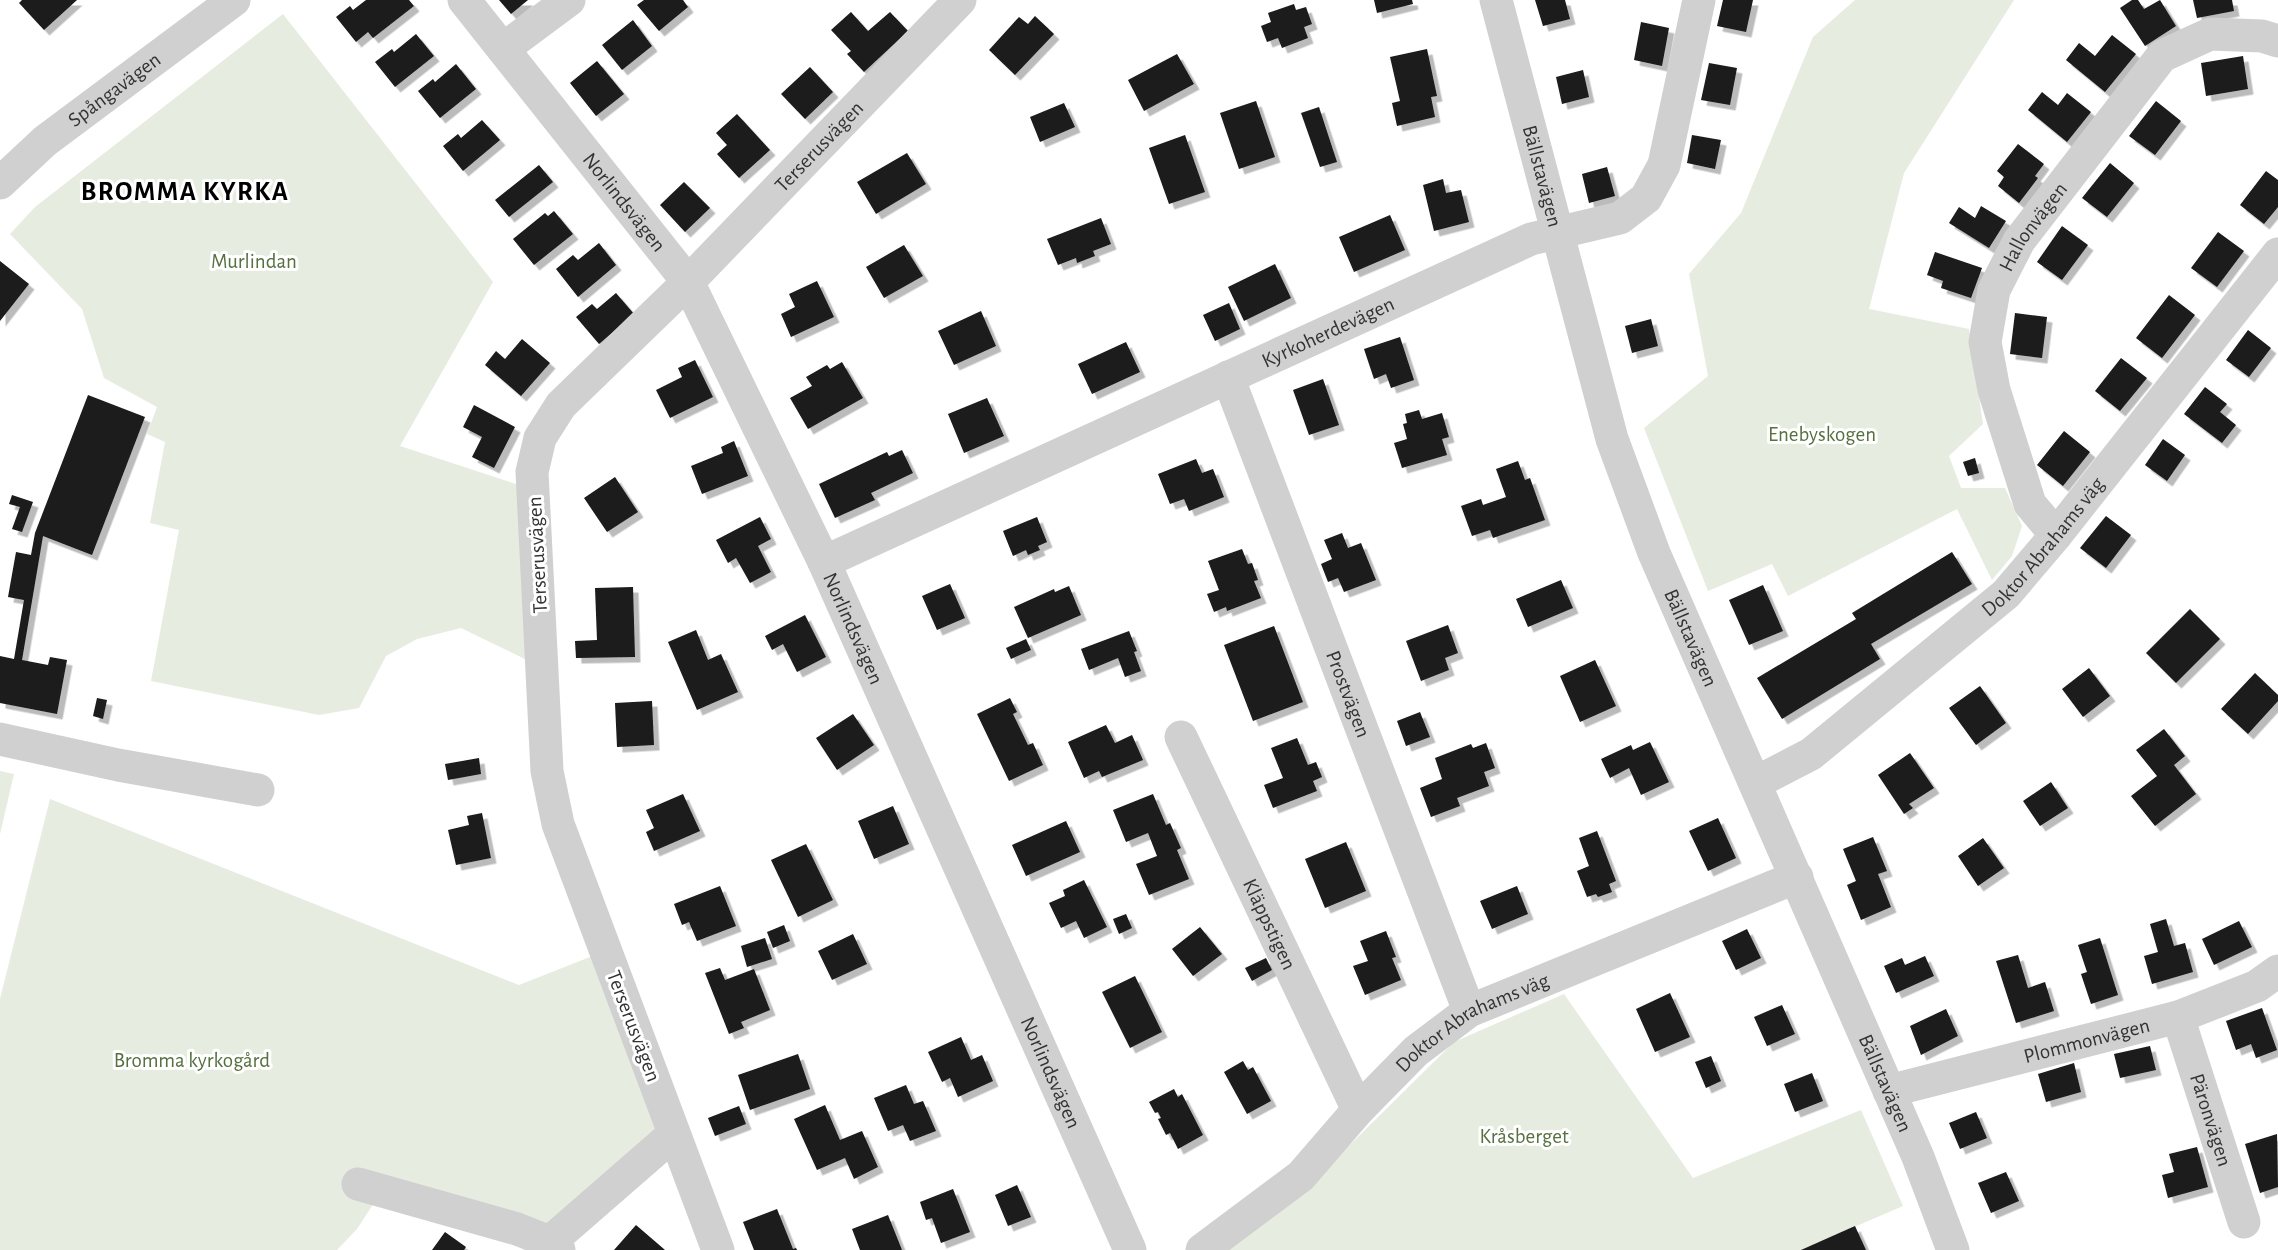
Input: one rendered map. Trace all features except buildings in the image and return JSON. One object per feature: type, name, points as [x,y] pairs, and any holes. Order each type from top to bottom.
[{"type":"street","name":"Spångavägen","points":[[0,183],[45,141],[234,0]]},
{"type":"street","name":"Norlindsvägen","points":[[464,0],[688,282],[824,562],[1130,1250]]},
{"type":"street","points":[[503,49],[569,0]]},
{"type":"street","name":"Terserusvägen","points":[[718,1250],[558,824],[547,771],[532,472],[540,438],[561,405],[688,282],[960,0]]},
{"type":"street","name":"Bällstavägen","points":[[1496,0],[1611,439],[1654,553],[1918,1158],[1953,1250]]},
{"type":"street","name":"Kyrkoherdevägen","points":[[824,562],[1531,239],[1620,218],[1646,198],[1664,165],[1699,0]]},
{"type":"street","name":"Hallonvägen","points":[[2056,535],[2030,504],[1994,390],[1985,342],[1994,290],[2019,241],[2162,56],[2210,34],[2262,36],[2278,41]]},
{"type":"street","name":"Doktor Abrahams väg","points":[[1755,783],[1811,754],[2006,594],[2056,535],[2278,254]]},
{"type":"street","name":"Prostvägen","points":[[1228,377],[1469,1011]]},
{"type":"street","name":"Kläppstigen","points":[[1181,737],[1358,1110]]},
{"type":"street","points":[[0,739],[118,765],[258,790]]},
{"type":"street","name":"Doktor Abrahams väg","points":[[1202,1250],[1301,1176],[1358,1110],[1416,1050],[1469,1011],[1797,877]]},
{"type":"street","name":"Plommonvägen","points":[[1889,1091],[2178,1017],[2257,986],[2278,971]]},
{"type":"street","name":"Päronvägen","points":[[2178,1017],[2244,1222]]},
{"type":"street","points":[[358,1184],[512,1240],[554,1246],[674,1134]]},
{"type":"green space","name":"Enebyskogen","points":[[1855,0],[2014,0],[1904,173],[1869,309],[1969,329],[1983,424],[1949,456],[1961,488],[2005,488],[2022,526],[2012,556],[1992,580],[1957,509],[1788,596],[1772,564],[1708,591],[1644,428],[1708,376],[1689,274],[1741,213],[1813,37]]},
{"type":"green space","name":"Murlindan","points":[[283,14],[493,282],[400,446],[528,488],[531,662],[461,628],[417,639],[386,656],[359,708],[319,715],[151,681],[179,530],[150,523],[165,442],[147,434],[157,407],[104,378],[82,309],[10,234],[35,207]]},
{"type":"green space","points":[[0,771],[14,774],[0,834]]},
{"type":"green space","name":"Bromma kyrkogård","points":[[50,799],[519,985],[595,955],[666,1124],[556,1221],[538,1227],[385,1186],[357,1229],[337,1250],[0,1250],[0,999]]},
{"type":"green space","name":"Kråsberget","points":[[1564,994],[1693,1178],[1861,1110],[1903,1206],[1801,1250],[1227,1250],[1293,1201],[1454,1042]]},
{"type":"district","name":"BROMMA KYRKA","points":[[185,191]]}]
